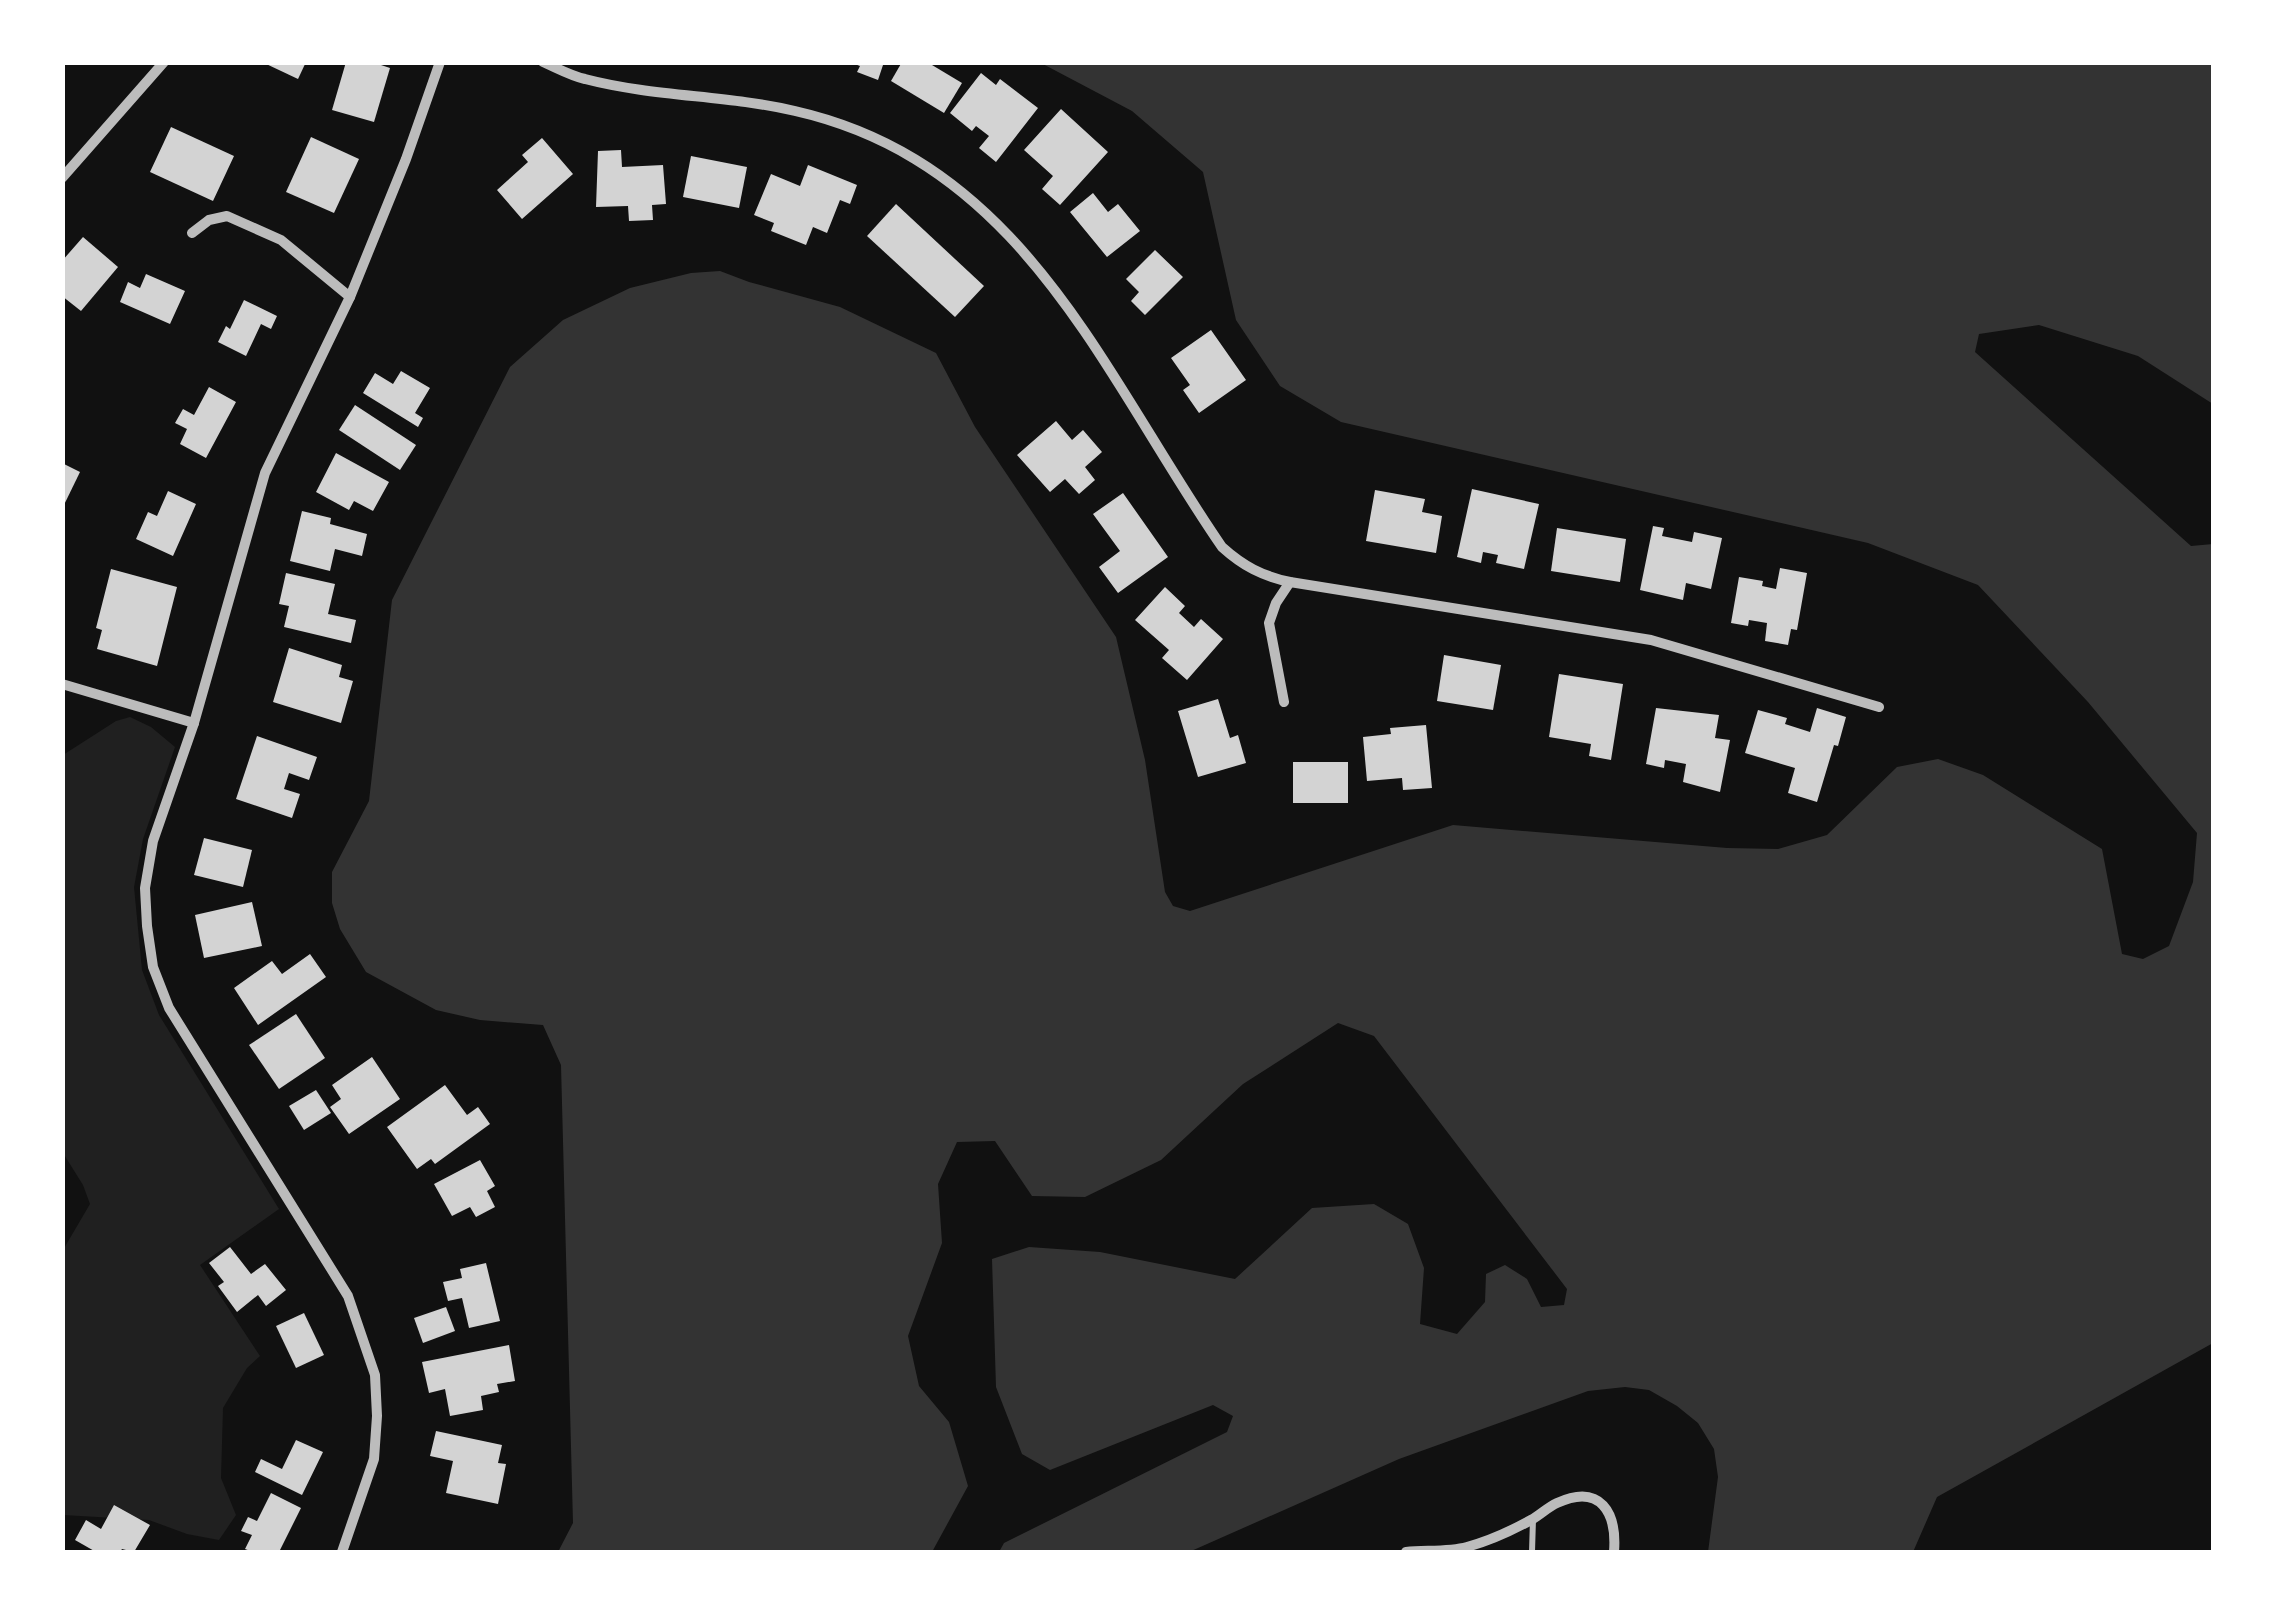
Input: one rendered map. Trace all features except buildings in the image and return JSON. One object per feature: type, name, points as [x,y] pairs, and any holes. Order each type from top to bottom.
[{"type":"street","points":[[62,178],[164,62]]},
{"type":"street","points":[[342,1552],[374,1459],[375,1375],[348,1296],[169,1008],[153,967],[147,926],[148,872],[265,473],[350,297],[440,62]]},
{"type":"street","points":[[543,62],[584,79],[794,110],[841,124],[896,148],[939,174],[985,209],[1020,244],[1083,330],[1222,547],[1242,565],[1290,582],[1652,640],[1879,707]]},
{"type":"street","points":[[192,233],[209,220],[226,216],[281,240],[350,297]]},
{"type":"street","points":[[1284,702],[1269,623],[1290,582]]},
{"type":"street","points":[[62,684],[194,723]]},
{"type":"street","points":[[1406,1552],[1462,1550],[1576,1497],[1596,1500],[1609,1510],[1616,1529],[1614,1552]]},
{"type":"lane","points":[[1532,1519],[1532,1552]]},
{"type":"shaded area","points":[[1041,63],[2213,63],[2213,404],[2138,356],[2039,325],[1979,334],[1975,352],[2191,546],[2213,544],[2213,1343],[1937,1497],[1913,1552],[1708,1552],[1718,1477],[1714,1449],[1698,1423],[1677,1406],[1649,1390],[1625,1387],[1588,1391],[1399,1459],[1189,1552],[999,1552],[1004,1543],[1227,1432],[1233,1416],[1213,1405],[1050,1470],[1022,1454],[996,1387],[992,1259],[1029,1247],[1100,1252],[1235,1279],[1312,1208],[1374,1204],[1408,1224],[1424,1268],[1420,1324],[1457,1334],[1485,1302],[1486,1274],[1505,1265],[1527,1279],[1541,1307],[1564,1305],[1567,1289],[1374,1036],[1338,1023],[1243,1084],[1161,1160],[1085,1197],[1032,1196],[995,1141],[957,1142],[938,1184],[942,1243],[908,1336],[919,1386],[949,1422],[968,1486],[932,1552],[558,1552],[573,1523],[561,1065],[543,1025],[480,1020],[436,1010],[366,972],[340,929],[332,903],[332,872],[369,801],[392,600],[510,367],[563,320],[630,288],[691,273],[720,271],[840,307],[936,353],[975,427],[1116,637],[1145,760],[1165,892],[1173,906],[1190,911],[1453,825],[1778,849],[1827,835],[1897,767],[1938,759],[1983,775],[2102,849],[2122,954],[2143,959],[2169,946],[2193,882],[2197,833],[2088,702],[1978,585],[1868,543],[1341,422],[1280,386],[1236,320],[1203,172],[1132,111]]},
{"type":"shaded area","points":[[130,717],[151,727],[175,747],[143,839],[134,887],[142,970],[159,1015],[279,1209],[200,1265],[260,1356],[247,1368],[223,1408],[221,1478],[236,1515],[219,1540],[187,1534],[149,1520],[63,1515],[63,1250],[90,1204],[63,1153],[63,755],[116,721]]}]
